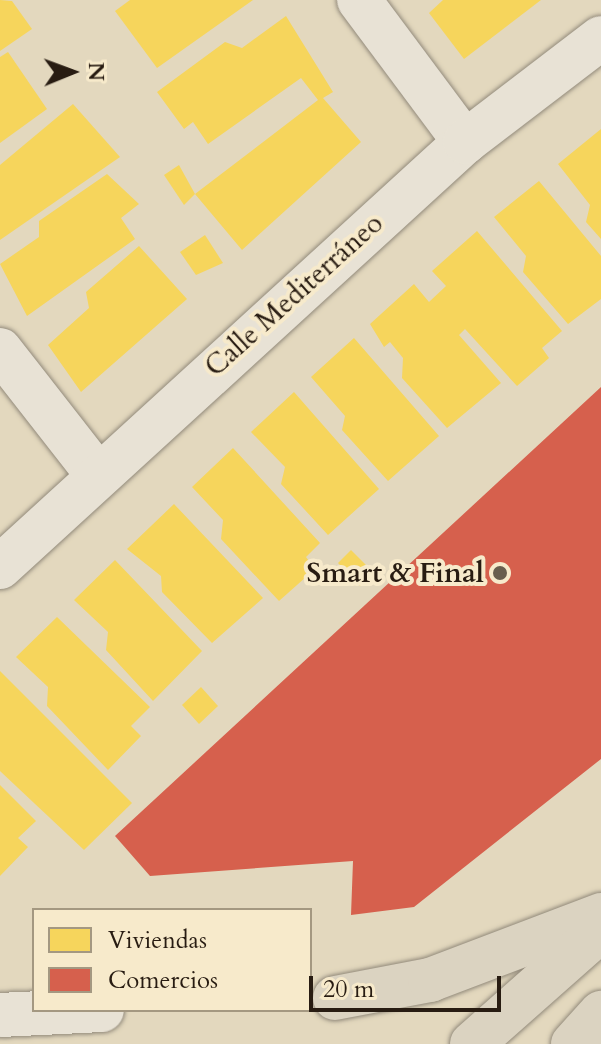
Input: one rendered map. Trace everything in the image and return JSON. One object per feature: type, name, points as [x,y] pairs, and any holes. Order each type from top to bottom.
[{"type":"main road","points":[[322,999],[430,980],[601,915]]},
{"type":"main road","points":[[472,1044],[601,930]]},
{"type":"main road","points":[[573,1044],[601,1013]]},
{"type":"street","points":[[359,0],[465,142]]},
{"type":"street","name":"Calle Mediterráneo","points":[[0,567],[97,474],[465,142],[601,38]]},
{"type":"street","points":[[0,350],[97,474]]},
{"type":"street","points":[[0,1015],[61,1012]]},
{"type":"building: Viviendas","points":[[0,0],[12,1],[32,29],[0,51]]},
{"type":"building: Viviendas","points":[[130,0],[253,0],[157,68],[115,11]]},
{"type":"building: Viviendas","points":[[443,0],[541,0],[464,59],[429,13]]},
{"type":"building: Viviendas","points":[[286,16],[333,92],[323,98],[361,142],[242,250],[195,194],[318,100],[301,78],[208,144],[193,122],[184,129],[157,92],[225,42],[242,48]]},
{"type":"building: Viviendas","points":[[8,52],[47,109],[0,143],[0,57]]},
{"type":"building: Viviendas","points":[[73,104],[120,157],[0,240],[0,165]]},
{"type":"building: Viviendas","points":[[601,129],[601,239],[586,222],[590,205],[558,164]]},
{"type":"building: Viviendas","points":[[179,165],[195,194],[184,205],[164,175]]},
{"type":"building: Viviendas","points":[[107,174],[139,204],[121,218],[135,239],[27,316],[0,264],[39,237],[39,221]]},
{"type":"building: Viviendas","points":[[539,181],[601,256],[601,299],[568,324],[523,272],[526,256],[494,217]]},
{"type":"building: Viviendas","points":[[477,231],[562,331],[542,348],[549,358],[517,386],[465,329],[459,335],[501,383],[447,428],[402,378],[403,358],[390,342],[384,347],[370,324],[414,284],[429,302],[446,286],[432,271]]},
{"type":"building: Viviendas","points":[[205,235],[223,263],[196,275],[180,252]]},
{"type":"building: Viviendas","points":[[139,246],[187,299],[81,392],[48,345],[89,308],[86,292]]},
{"type":"building: Viviendas","points":[[354,338],[439,436],[388,481],[342,430],[345,416],[311,377]]},
{"type":"building: Viviendas","points":[[294,392],[379,489],[328,535],[281,484],[285,467],[251,432]]},
{"type":"building: Viviendas","points":[[233,448],[320,543],[306,557],[315,569],[279,601],[221,539],[223,520],[192,487]]},
{"type":"building: Viviendas","points":[[174,504],[263,598],[212,643],[162,592],[161,576],[127,549]]},
{"type":"building: Viviendas","points":[[351,550],[374,573],[360,586],[338,563]]},
{"type":"building: Viviendas","points":[[115,560],[202,651],[153,701],[106,650],[108,632],[74,600]]},
{"type":"building: Viviendas","points":[[57,617],[150,707],[131,726],[141,736],[108,770],[47,706],[48,687],[16,657]]},
{"type":"building: Viviendas","points":[[0,671],[132,803],[84,850],[0,771]]},
{"type":"building: Viviendas","points":[[201,687],[218,706],[199,724],[182,705]]},
{"type":"building: Viviendas","points":[[0,785],[36,821],[18,838],[28,847],[0,876]]},
{"type":"building: Comercios","name":"Smart & Final","points":[[601,387],[601,759],[414,907],[351,915],[353,861],[150,876],[115,836]]},
{"type":"place","name":"Smart & Final","points":[[500,573]]}]
